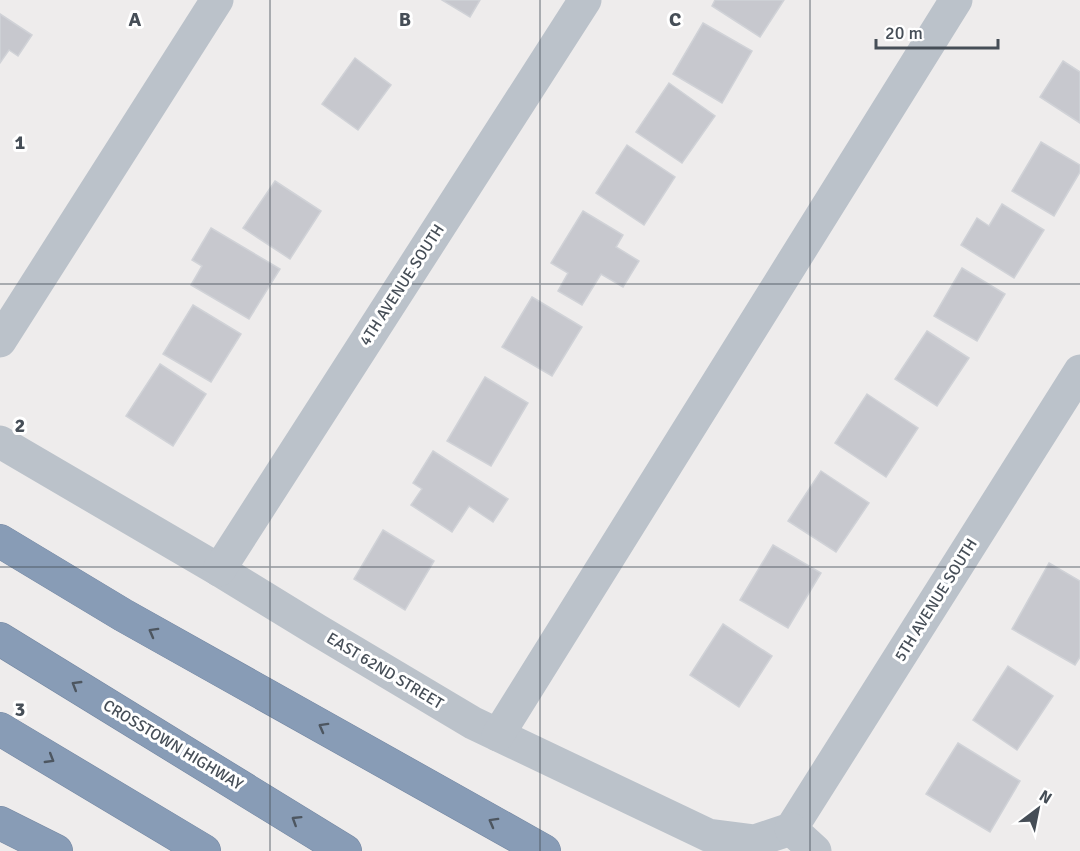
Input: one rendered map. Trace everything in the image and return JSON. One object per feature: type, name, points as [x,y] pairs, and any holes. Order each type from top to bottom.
[{"type":"highway","points":[[0,541],[123,615],[544,851]]},
{"type":"highway","name":"CROSSTOWN HIGHWAY","points":[[0,639],[345,851]]},
{"type":"highway","points":[[0,729],[204,851]]},
{"type":"highway","points":[[0,823],[56,851]]},
{"type":"street","points":[[0,341],[217,0]]},
{"type":"street","name":"4TH AVENUE SOUTH","points":[[219,570],[585,0]]},
{"type":"street","points":[[498,735],[956,0]]},
{"type":"street","name":"5TH AVENUE SOUTH","points":[[803,840],[1080,371]]},
{"type":"street","name":"EAST 62ND STREET","points":[[0,442],[463,717],[498,735],[708,835],[755,841],[803,840]]},
{"type":"building","points":[[442,0],[480,0],[470,17]]},
{"type":"building","points":[[715,0],[784,0],[760,37],[712,6]]},
{"type":"building","points":[[0,14],[32,35],[18,56],[9,50],[0,63]]},
{"type":"building","points":[[703,23],[752,51],[722,103],[673,74]]},
{"type":"building","points":[[355,58],[391,85],[358,130],[322,104]]},
{"type":"building","points":[[1063,61],[1080,72],[1080,123],[1040,97]]},
{"type":"building","points":[[669,83],[715,116],[682,163],[636,132]]},
{"type":"building","points":[[1041,142],[1080,165],[1080,172],[1054,216],[1012,191]]},
{"type":"building","points":[[627,145],[675,177],[644,225],[596,193]]},
{"type":"building","points":[[275,181],[321,211],[290,259],[243,228]]},
{"type":"building","points":[[1002,204],[1044,230],[1014,278],[961,245],[977,218],[989,226]]},
{"type":"building","points":[[583,211],[623,235],[616,247],[639,261],[623,287],[601,274],[582,305],[558,291],[568,273],[551,263]]},
{"type":"building","points":[[211,228],[280,269],[249,319],[191,285],[202,266],[192,260]]},
{"type":"building","points":[[962,268],[1005,294],[977,341],[934,316]]},
{"type":"building","points":[[532,297],[582,327],[552,376],[502,347]]},
{"type":"building","points":[[193,305],[241,334],[211,382],[163,354]]},
{"type":"building","points":[[927,331],[969,358],[937,406],[895,379]]},
{"type":"building","points":[[160,364],[206,394],[173,446],[126,416]]},
{"type":"building","points":[[485,377],[528,403],[491,466],[447,441]]},
{"type":"building","points":[[867,394],[918,428],[886,477],[835,443]]},
{"type":"building","points":[[433,451],[508,499],[493,522],[469,506],[452,532],[411,505],[422,489],[413,483]]},
{"type":"building","points":[[821,471],[869,503],[836,552],[788,521]]},
{"type":"building","points":[[383,530],[434,561],[405,610],[354,579]]},
{"type":"building","points":[[773,545],[821,573],[788,628],[740,600]]},
{"type":"building","points":[[1049,563],[1080,581],[1080,657],[1075,665],[1012,629]]},
{"type":"building","points":[[723,624],[772,656],[739,707],[690,675]]},
{"type":"building","points":[[1008,666],[1053,696],[1017,750],[973,720]]},
{"type":"building","points":[[958,743],[1020,781],[990,832],[926,794]]}]
